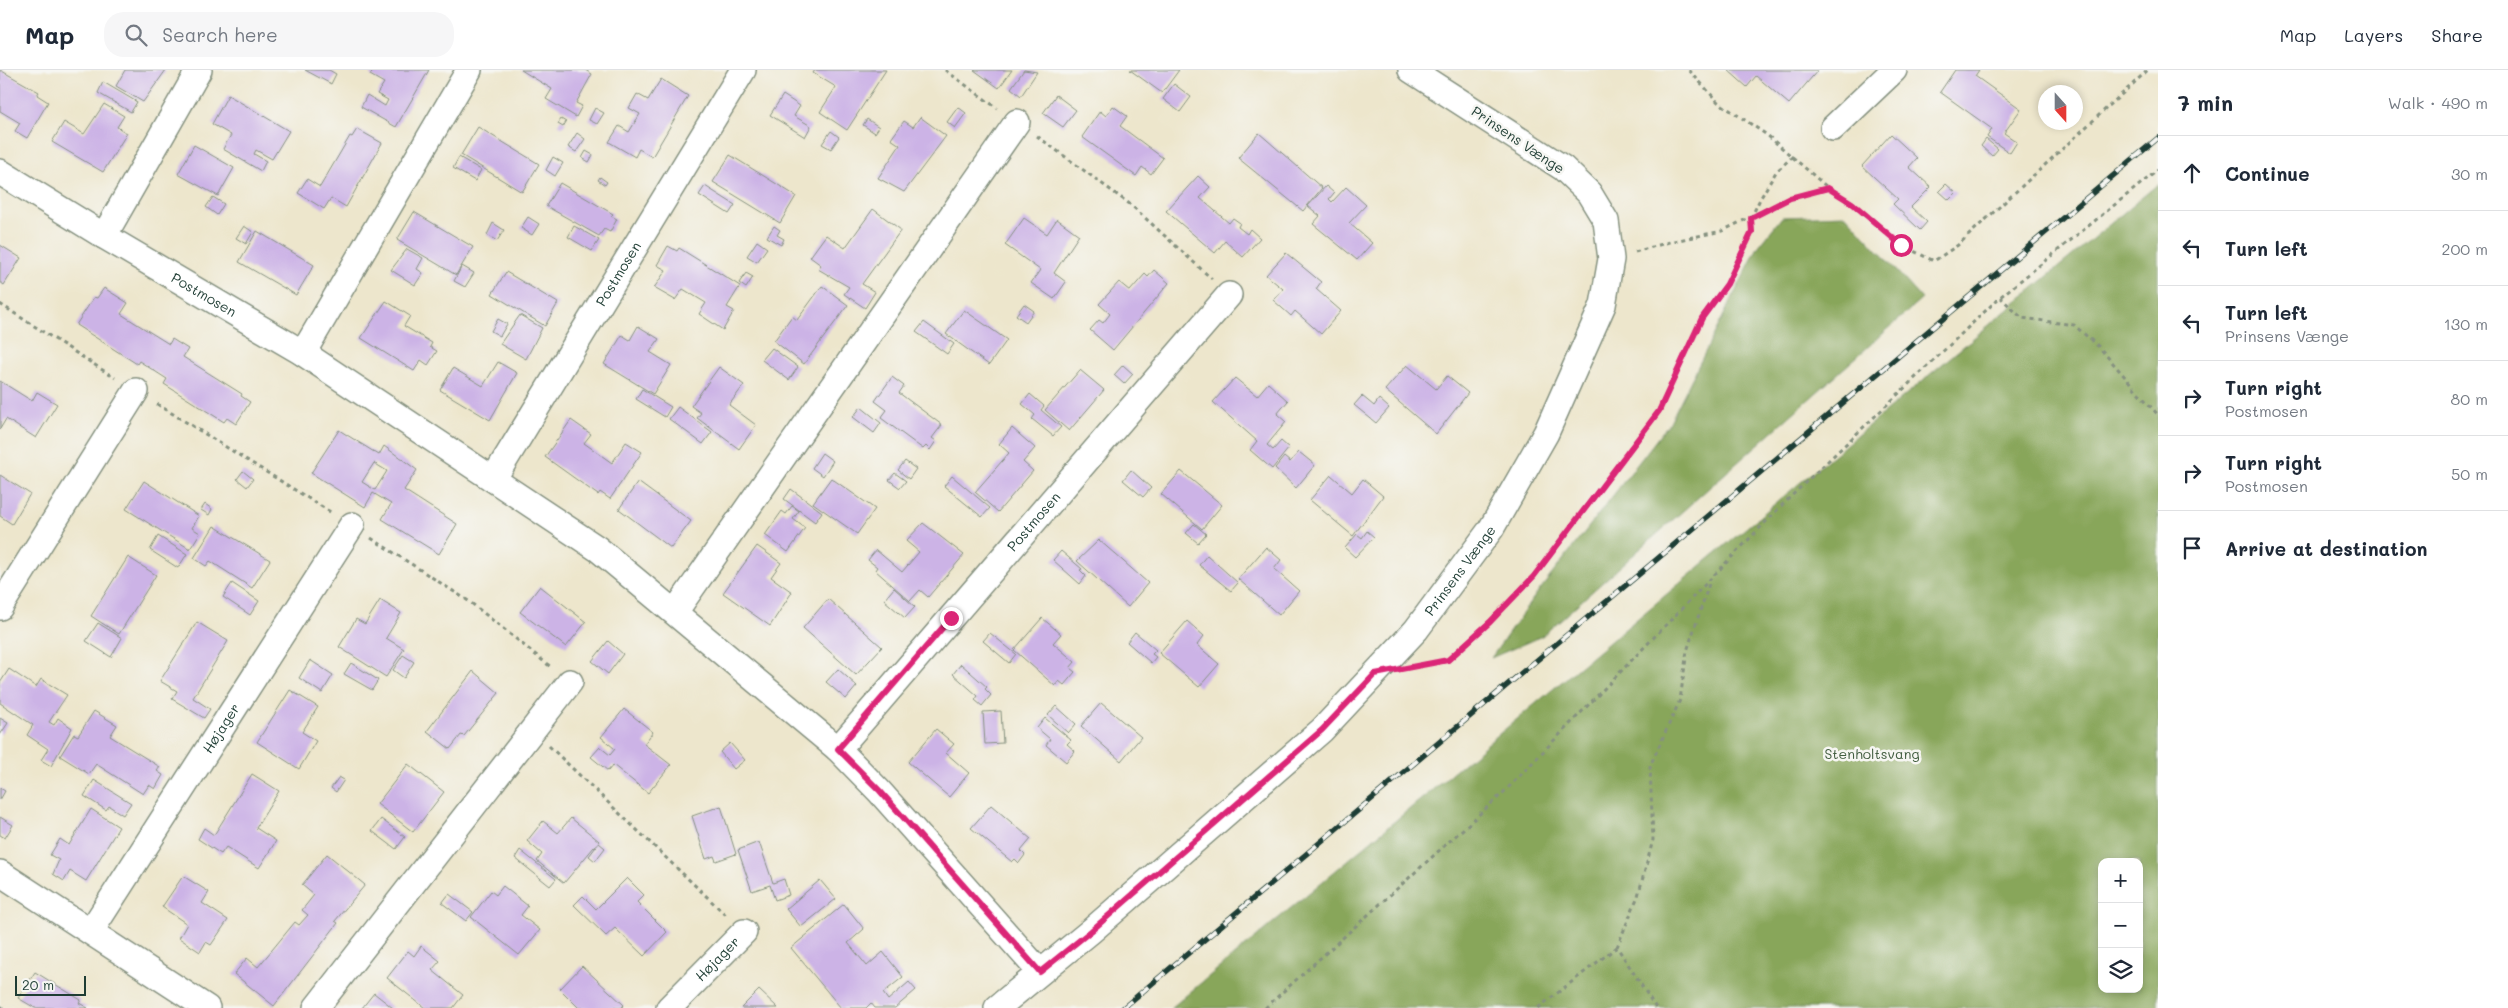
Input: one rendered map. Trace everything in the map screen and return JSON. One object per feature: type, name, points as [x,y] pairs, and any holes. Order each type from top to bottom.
[{"type":"street","points":[[104,236],[199,70]]},
{"type":"street","points":[[303,353],[469,70]]},
{"type":"street","name":"Postmosen","points":[[494,478],[743,70]]},
{"type":"street","name":"Prinsens Vænge","points":[[997,1008],[1091,931],[1322,730],[1416,630],[1491,529],[1546,433],[1603,305],[1611,259],[1606,221],[1589,193],[1563,168],[1411,70]]},
{"type":"street","points":[[1833,128],[1894,70]]},
{"type":"street","points":[[675,612],[1017,122]]},
{"type":"street","name":"Postmosen","points":[[0,172],[104,236],[303,353],[494,478],[598,550],[838,749],[880,791],[1040,972]]},
{"type":"street","name":"Postmosen","points":[[838,749],[1229,295]]},
{"type":"street","points":[[0,607],[136,391]]},
{"type":"street","name":"Højager","points":[[91,931],[352,525]]},
{"type":"street","points":[[316,1008],[570,682]]},
{"type":"street","points":[[0,873],[207,1008]]},
{"type":"street","name":"Højager","points":[[669,1008],[744,932]]},
{"type":"path","points":[[945,70],[1131,205],[1229,295]]},
{"type":"path","points":[[1689,70],[1718,102],[1767,135],[1793,156],[1805,170],[1828,188],[1852,203],[1901,245],[1934,261],[1958,245],[2148,70]]},
{"type":"path","points":[[1412,667],[1448,660],[1490,622],[1534,576],[1659,411],[1702,318],[1727,284],[1752,232],[1751,218],[1776,172],[1793,156]]},
{"type":"path","points":[[1265,1008],[1504,792],[1784,503],[2000,297],[2158,170]]},
{"type":"path","points":[[1611,259],[1669,242],[1722,232],[1790,198],[1828,188]]},
{"type":"path","points":[[2000,297],[2022,318],[2074,325],[2099,347],[2158,415]]},
{"type":"path","points":[[0,304],[352,525],[470,602],[570,682]]},
{"type":"path","points":[[1538,1008],[1617,947],[1638,896],[1652,840],[1650,766],[1680,700],[1687,651],[1711,579]]},
{"type":"path","points":[[532,730],[744,932]]},
{"type":"path","points":[[1617,947],[1656,1008]]},
{"type":"green space","name":"Stenholtsvang","points":[[2158,184],[2158,1008],[1171,1008]]},
{"type":"green space","points":[[1846,215],[1922,299],[1542,636],[1491,658],[1532,600],[1670,422],[1758,247],[1782,217]]},
{"type":"building","points":[[0,70],[39,92],[37,95],[48,102],[27,138],[15,131],[20,123],[0,111]]},
{"type":"building","points":[[125,70],[166,70],[143,102],[116,86]]},
{"type":"building","points":[[305,70],[329,70],[336,74],[331,84]]},
{"type":"building","points":[[373,70],[429,70],[396,127],[361,107],[367,95],[385,106],[388,100],[377,94],[384,83],[370,75]]},
{"type":"building","points":[[521,70],[585,70],[592,74],[576,103],[582,106],[576,117],[546,99],[552,89]]},
{"type":"building","points":[[815,70],[886,70],[847,130],[820,112],[836,87],[813,73]]},
{"type":"building","points":[[974,70],[1012,70],[999,88]]},
{"type":"building","points":[[1024,70],[1037,72],[1021,96],[1011,88]]},
{"type":"building","points":[[1130,70],[1179,70],[1162,93]]},
{"type":"building","points":[[1728,70],[1818,70],[1789,104],[1756,76],[1747,87]]},
{"type":"building","points":[[1955,70],[1979,70],[1975,76],[2021,109],[2004,133],[2017,142],[2010,153],[1987,137],[1992,129],[1940,92]]},
{"type":"building","points":[[661,79],[688,96],[652,157],[639,149],[635,157],[609,142],[619,126],[629,132],[640,114],[629,108],[637,94],[648,100]]},
{"type":"building","points":[[103,82],[137,102],[131,112],[98,93]]},
{"type":"building","points":[[1174,84],[1191,97],[1180,112],[1163,99]]},
{"type":"building","points":[[228,95],[289,131],[272,159],[256,150],[254,154],[266,161],[261,171],[223,149],[231,135],[212,124]]},
{"type":"building","points":[[783,95],[800,106],[794,116],[811,126],[805,137],[770,115]]},
{"type":"building","points":[[1056,95],[1076,110],[1063,127],[1043,113]]},
{"type":"building","points":[[104,104],[124,116],[117,127],[127,133],[103,172],[52,142],[64,122],[84,134]]},
{"type":"building","points":[[1113,106],[1127,116],[1120,126],[1163,158],[1151,174],[1142,167],[1136,176],[1082,137],[1100,111],[1106,116]]},
{"type":"building","points":[[958,107],[966,113],[955,128],[947,122]]},
{"type":"building","points":[[595,108],[604,113],[597,124],[589,120]]},
{"type":"building","points":[[920,117],[946,136],[904,192],[878,178],[900,145],[891,139],[904,121],[913,127]]},
{"type":"building","points":[[561,119],[566,122],[563,127],[558,124]]},
{"type":"building","points":[[867,119],[879,127],[875,133],[863,125]]},
{"type":"building","points":[[478,127],[539,164],[522,192],[461,155]]},
{"type":"building","points":[[357,129],[382,143],[346,207],[331,198],[324,209],[298,193],[307,179],[320,187],[350,136],[352,137]]},
{"type":"building","points":[[831,131],[839,137],[831,149],[822,144]]},
{"type":"building","points":[[577,133],[585,139],[576,152],[568,147]]},
{"type":"building","points":[[1259,133],[1322,188],[1303,211],[1238,158]]},
{"type":"building","points":[[1891,134],[1917,158],[1909,167],[1931,187],[1911,207],[1927,222],[1920,230],[1893,204],[1898,199],[1862,166]]},
{"type":"building","points":[[1986,139],[1998,149],[1992,156],[1981,146]]},
{"type":"building","points":[[194,145],[234,168],[218,196],[178,174]]},
{"type":"building","points":[[586,151],[593,155],[589,162],[582,158]]},
{"type":"building","points":[[730,155],[796,196],[780,223],[713,182]]},
{"type":"building","points":[[459,157],[481,170],[475,181],[453,168]]},
{"type":"building","points":[[553,157],[563,163],[555,176],[546,170]]},
{"type":"building","points":[[1198,176],[1210,187],[1200,198],[1229,223],[1233,218],[1240,223],[1238,227],[1247,234],[1250,229],[1260,238],[1243,257],[1225,241],[1215,253],[1166,211]]},
{"type":"building","points":[[600,177],[607,182],[605,185],[598,180]]},
{"type":"building","points":[[560,183],[613,214],[611,216],[617,219],[610,232],[604,229],[599,236],[546,206]]},
{"type":"building","points":[[1946,184],[1956,193],[1949,200],[1939,191]]},
{"type":"building","points":[[705,186],[735,205],[729,214],[699,195]]},
{"type":"building","points":[[1326,186],[1334,193],[1329,199],[1332,202],[1346,187],[1366,205],[1349,223],[1372,243],[1357,260],[1313,224],[1320,216],[1308,206]]},
{"type":"building","points":[[213,197],[224,204],[217,215],[206,207]]},
{"type":"building","points":[[873,209],[901,230],[862,284],[875,292],[865,308],[844,294],[849,287],[818,269],[821,265],[810,257],[826,235],[845,248]]},
{"type":"building","points":[[414,212],[473,247],[456,275],[397,240]]},
{"type":"building","points":[[528,217],[539,224],[532,235],[521,228]]},
{"type":"building","points":[[1024,218],[1047,234],[1057,219],[1079,235],[1054,273],[1066,282],[1054,299],[1031,283],[1040,270],[1005,245]]},
{"type":"building","points":[[493,223],[504,230],[497,241],[487,235]]},
{"type":"building","points":[[244,226],[253,232],[246,244],[236,238]]},
{"type":"building","points":[[574,226],[599,240],[592,251],[568,237]]},
{"type":"building","points":[[774,226],[780,230],[777,235],[784,239],[781,245],[767,237]]},
{"type":"building","points":[[257,231],[314,265],[296,295],[239,262]]},
{"type":"building","points":[[757,241],[767,248],[757,262],[747,256]]},
{"type":"building","points":[[0,245],[21,258],[4,285],[0,282]]},
{"type":"building","points":[[668,246],[677,251],[679,248],[740,286],[727,307],[734,311],[723,330],[699,314],[706,303],[683,289],[675,300],[654,288],[666,270],[657,265]]},
{"type":"building","points":[[407,249],[423,258],[417,269],[423,273],[415,285],[391,270]]},
{"type":"building","points":[[1286,253],[1321,282],[1316,289],[1341,311],[1321,334],[1295,311],[1291,316],[1273,300],[1283,289],[1266,275]]},
{"type":"building","points":[[462,266],[474,273],[465,287],[454,281]]},
{"type":"building","points":[[1154,270],[1169,283],[1113,350],[1090,330],[1099,320],[1103,323],[1110,314],[1099,304],[1119,282],[1130,291],[1145,274],[1148,277]]},
{"type":"building","points":[[506,272],[558,303],[545,326],[492,294]]},
{"type":"building","points":[[746,273],[753,277],[746,288],[739,283]]},
{"type":"building","points":[[822,286],[848,305],[804,364],[774,341],[792,316],[797,320]]},
{"type":"building","points":[[104,288],[128,303],[121,314],[169,344],[172,339],[188,349],[183,357],[242,394],[241,396],[250,402],[236,424],[227,418],[224,422],[164,384],[167,379],[139,361],[137,364],[76,325],[94,297],[97,298]]},
{"type":"building","points":[[386,301],[410,316],[404,326],[432,343],[430,347],[437,351],[428,365],[421,360],[414,371],[361,338]]},
{"type":"building","points":[[1024,304],[1034,311],[1026,322],[1016,315]]},
{"type":"building","points":[[964,310],[1007,340],[989,365],[946,334]]},
{"type":"building","points":[[520,315],[542,328],[526,359],[500,344]]},
{"type":"building","points":[[498,319],[507,324],[500,336],[491,331]]},
{"type":"building","points":[[924,322],[954,344],[947,354],[916,332]]},
{"type":"building","points":[[638,326],[659,339],[650,352],[671,365],[653,394],[604,364],[622,335],[630,340]]},
{"type":"building","points":[[772,348],[798,367],[789,380],[762,360]]},
{"type":"building","points":[[498,362],[517,373],[490,420],[440,390],[453,368],[483,386]]},
{"type":"building","points":[[1123,365],[1133,374],[1124,384],[1114,375]]},
{"type":"building","points":[[1407,365],[1436,389],[1447,376],[1468,393],[1436,434],[1385,390]]},
{"type":"building","points":[[719,367],[744,385],[729,405],[756,425],[739,449],[697,418],[701,413],[691,406]]},
{"type":"building","points":[[1080,370],[1104,390],[1069,431],[1045,410]]},
{"type":"building","points":[[892,377],[904,386],[899,393],[942,425],[932,438],[936,441],[930,450],[926,446],[923,449],[881,418],[887,410],[875,401]]},
{"type":"building","points":[[1235,378],[1257,396],[1268,383],[1288,401],[1277,414],[1286,422],[1267,445],[1273,450],[1281,441],[1289,448],[1272,469],[1250,450],[1257,441],[1213,402]]},
{"type":"building","points":[[0,381],[32,401],[37,392],[57,404],[36,438],[6,419],[0,429]]},
{"type":"building","points":[[642,389],[671,407],[665,417],[636,399]]},
{"type":"building","points":[[1030,394],[1044,406],[1041,410],[1061,427],[1053,436],[1032,419],[1035,415],[1022,404]]},
{"type":"building","points":[[1362,396],[1374,406],[1379,399],[1389,408],[1376,423],[1354,405]]},
{"type":"building","points":[[678,407],[712,432],[703,444],[669,419]]},
{"type":"building","points":[[861,407],[881,423],[874,433],[853,417]]},
{"type":"building","points":[[571,420],[591,434],[584,443],[612,463],[626,442],[642,452],[610,499],[600,492],[598,495],[545,457]]},
{"type":"building","points":[[1012,428],[1035,448],[1023,462],[1033,471],[998,512],[975,492],[1009,453],[999,444]]},
{"type":"building","points":[[339,430],[379,455],[384,446],[417,470],[404,490],[457,524],[439,554],[382,519],[391,504],[373,493],[365,507],[311,473]],"holes":[[[374,463],[387,471],[375,490],[362,482]]]},
{"type":"building","points":[[1299,452],[1315,465],[1296,488],[1275,468],[1284,457],[1290,462]]},
{"type":"building","points":[[822,453],[833,461],[823,476],[812,468]]},
{"type":"building","points":[[905,461],[916,469],[909,479],[898,470]]},
{"type":"building","points":[[1131,470],[1151,488],[1143,497],[1123,480]]},
{"type":"building","points":[[243,471],[253,479],[247,487],[237,479]]},
{"type":"building","points":[[1181,471],[1222,505],[1202,529],[1161,494]]},
{"type":"building","points":[[895,473],[906,481],[900,488],[889,480]]},
{"type":"building","points":[[0,475],[30,494],[12,524],[0,516]]},
{"type":"building","points":[[1331,475],[1352,493],[1363,479],[1383,496],[1353,536],[1310,500]]},
{"type":"building","points":[[952,476],[990,508],[982,517],[944,486]]},
{"type":"building","points":[[831,478],[875,509],[857,534],[813,503]]},
{"type":"building","points":[[144,481],[199,516],[192,528],[200,533],[190,549],[126,509]]},
{"type":"building","points":[[638,482],[691,521],[671,548],[619,509]]},
{"type":"building","points":[[791,489],[822,512],[815,522],[784,499]]},
{"type":"building","points":[[205,504],[212,509],[209,515],[201,510]]},
{"type":"building","points":[[792,506],[799,511],[793,519],[805,528],[788,552],[765,535],[782,511],[786,514]]},
{"type":"building","points":[[923,523],[964,555],[928,597],[920,590],[910,601],[875,570],[877,567],[868,560],[876,550],[902,572],[919,552],[906,541]]},
{"type":"building","points":[[1194,524],[1206,534],[1198,543],[1186,533]]},
{"type":"building","points":[[214,526],[270,560],[252,588],[210,561],[206,566],[194,558]]},
{"type":"building","points":[[1367,531],[1374,537],[1355,557],[1345,548],[1357,534],[1362,538]]},
{"type":"building","points":[[158,536],[187,554],[178,568],[150,550]]},
{"type":"building","points":[[1099,540],[1148,583],[1128,607],[1077,561]]},
{"type":"building","points":[[757,546],[781,563],[771,577],[792,592],[770,626],[723,593]]},
{"type":"building","points":[[1266,547],[1281,560],[1274,569],[1299,591],[1279,615],[1238,579]]},
{"type":"building","points":[[1061,551],[1082,569],[1080,570],[1086,576],[1080,584],[1053,560]]},
{"type":"building","points":[[1207,555],[1238,583],[1231,591],[1199,565]]},
{"type":"building","points":[[128,557],[156,575],[119,634],[91,616]]},
{"type":"building","points":[[232,583],[259,601],[250,615],[223,597]]},
{"type":"building","points":[[540,586],[586,622],[566,647],[520,612]]},
{"type":"building","points":[[894,588],[915,607],[905,618],[884,600]]},
{"type":"building","points":[[828,599],[882,647],[856,675],[803,628]]},
{"type":"building","points":[[380,600],[401,613],[386,638],[404,649],[386,677],[339,647],[356,619],[365,624]]},
{"type":"building","points":[[1042,618],[1061,634],[1053,643],[1075,662],[1070,668],[1075,672],[1064,685],[1059,681],[1055,686],[1014,650]]},
{"type":"building","points":[[1187,621],[1204,636],[1197,645],[1219,664],[1199,687],[1159,653]]},
{"type":"building","points":[[197,622],[228,641],[193,698],[210,709],[204,718],[172,699],[177,691],[160,681]]},
{"type":"building","points":[[98,623],[122,638],[111,657],[86,641]]},
{"type":"building","points":[[1135,632],[1156,650],[1152,654],[1156,657],[1151,663],[1127,642]]},
{"type":"building","points":[[990,633],[1016,654],[1009,663],[983,641]]},
{"type":"building","points":[[608,641],[623,654],[608,674],[592,661]]},
{"type":"building","points":[[403,655],[414,662],[404,678],[393,670]]},
{"type":"building","points":[[310,660],[333,675],[322,693],[299,678]]},
{"type":"building","points":[[351,663],[378,680],[372,690],[344,674]]},
{"type":"building","points":[[961,664],[987,687],[985,689],[991,695],[982,706],[975,700],[978,696],[953,674]]},
{"type":"building","points":[[9,669],[36,687],[41,679],[67,695],[49,722],[54,725],[58,718],[72,728],[51,766],[41,760],[48,749],[27,735],[33,725],[0,703],[0,683]]},
{"type":"building","points":[[838,669],[857,686],[846,699],[826,682]]},
{"type":"building","points":[[473,671],[499,693],[464,736],[461,735],[450,749],[427,731]]},
{"type":"building","points":[[290,690],[318,707],[302,732],[316,741],[299,769],[257,742]]},
{"type":"building","points":[[1101,703],[1141,737],[1121,761],[1081,726]]},
{"type":"building","points":[[1056,706],[1076,724],[1068,733],[1048,715]]},
{"type":"building","points":[[624,709],[653,732],[644,744],[671,765],[648,793],[613,765],[608,771],[591,757],[600,747],[610,755],[615,749],[601,737]]},
{"type":"building","points":[[94,711],[117,725],[110,736],[160,767],[157,771],[163,775],[155,789],[149,785],[143,794],[96,764],[89,774],[60,756],[74,734],[78,736]]},
{"type":"building","points":[[1001,711],[1003,743],[985,744],[983,712]]},
{"type":"building","points":[[0,718],[8,723],[0,735]]},
{"type":"building","points":[[1045,718],[1071,740],[1067,744],[1075,751],[1066,762],[1046,745],[1050,739],[1037,728]]},
{"type":"building","points":[[936,729],[954,744],[946,753],[969,773],[949,797],[908,762]]},
{"type":"building","points":[[730,743],[745,760],[734,769],[720,752]]},
{"type":"building","points":[[408,764],[444,792],[413,832],[377,804]]},
{"type":"building","points":[[252,774],[279,791],[256,828],[276,841],[259,868],[226,847],[221,854],[198,839],[204,828],[214,835]]},
{"type":"building","points":[[339,777],[344,780],[336,792],[331,788]]},
{"type":"building","points":[[94,780],[131,803],[123,815],[109,806],[106,810],[84,796]]},
{"type":"building","points":[[0,788],[5,791],[0,800]]},
{"type":"building","points":[[991,805],[1031,839],[1021,851],[1025,855],[1019,863],[1015,859],[1012,862],[971,828]]},
{"type":"building","points":[[721,806],[736,854],[716,861],[714,856],[706,859],[692,816]]},
{"type":"building","points":[[91,809],[119,827],[86,881],[70,871],[64,881],[53,874],[59,860],[50,855],[60,839],[69,845]]},
{"type":"building","points":[[0,817],[13,825],[5,838],[0,835]]},
{"type":"building","points":[[571,818],[599,841],[564,883],[537,861],[542,854],[527,841],[543,821],[558,833]]},
{"type":"building","points":[[381,819],[405,837],[396,849],[372,831]]},
{"type":"building","points":[[759,842],[773,883],[784,879],[789,895],[775,900],[770,885],[752,891],[738,850]]},
{"type":"building","points":[[599,843],[605,848],[595,861],[589,856]]},
{"type":"building","points":[[520,850],[556,879],[550,886],[515,858]]},
{"type":"building","points":[[327,854],[365,885],[335,921],[338,923],[274,1006],[234,974],[247,958],[258,967],[295,922],[299,925],[308,915],[302,910],[314,895],[302,885]]},
{"type":"building","points":[[183,876],[209,892],[202,903],[228,920],[211,945],[206,942],[200,952],[179,938],[187,924],[162,907]]},
{"type":"building","points":[[627,878],[644,895],[637,902],[667,932],[644,956],[615,928],[606,936],[574,905],[583,896],[596,909]]},
{"type":"building","points":[[820,880],[836,899],[801,927],[786,909]]},
{"type":"building","points":[[503,886],[528,906],[521,915],[540,930],[519,955],[471,917],[491,891],[496,895]]},
{"type":"building","points":[[449,894],[473,912],[466,921],[442,903]]},
{"type":"building","points":[[844,904],[864,929],[848,943],[867,966],[883,952],[903,977],[883,993],[888,1000],[909,982],[916,990],[895,1008],[875,1008],[871,1003],[866,1008],[841,1008],[791,948]]},
{"type":"building","points":[[421,946],[440,961],[432,970],[463,995],[453,1008],[425,1008],[387,978],[408,951],[414,956]]},
{"type":"building","points":[[582,966],[624,1005],[621,1008],[579,1008],[560,989]]},
{"type":"building","points":[[35,972],[81,1000],[79,1003],[88,1008],[35,1008],[18,998]]},
{"type":"building","points":[[759,990],[778,1008],[741,1008]]},
{"type":"building","points":[[374,993],[393,1008],[362,1008]]},
{"type":"railway","points":[[1123,1008],[2158,138]]},
{"type":"route","points":[[951,618],[838,749],[880,791],[993,922],[1040,972],[1091,931],[1322,730],[1375,674],[1448,660],[1490,622],[1534,576],[1629,448],[1659,411],[1702,318],[1727,284],[1752,232],[1751,218],[1790,198],[1828,188],[1852,203],[1901,245]]}]
